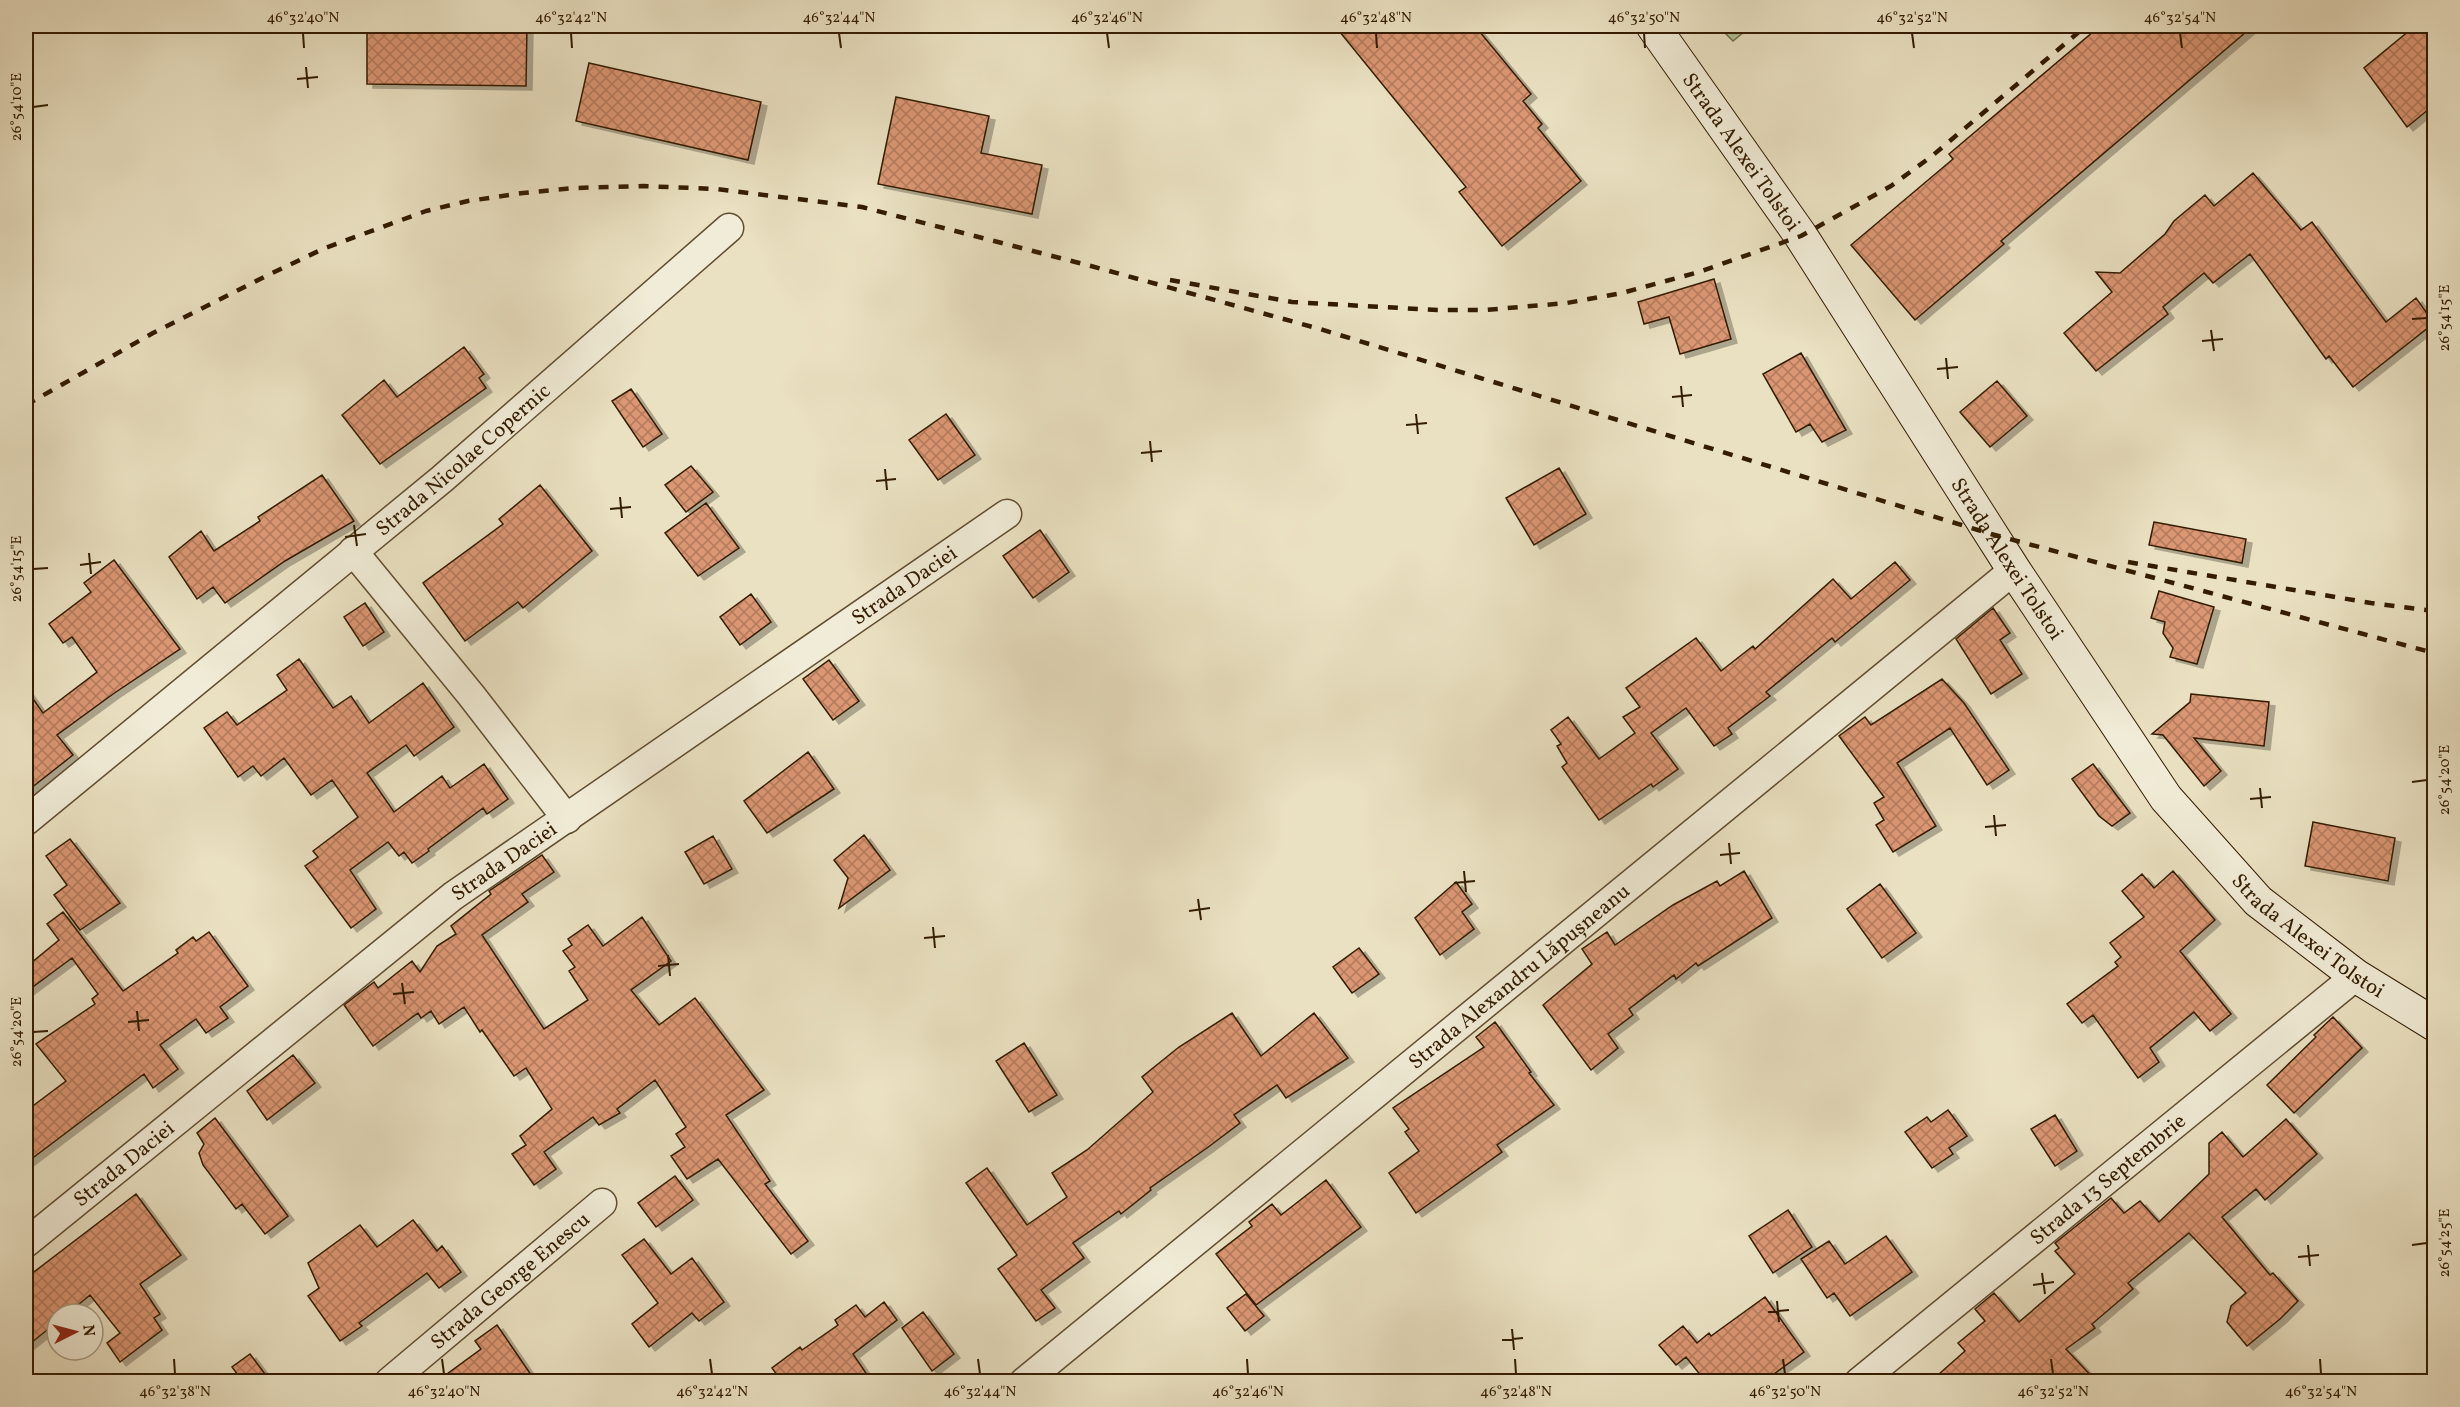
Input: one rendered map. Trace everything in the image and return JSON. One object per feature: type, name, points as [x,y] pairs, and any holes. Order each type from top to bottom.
[{"type":"main road","name":"Strada Alexei Tolstoi","points":[[1653,26],[1801,236],[2014,570],[2166,798],[2258,901],[2356,976],[2434,1024]]},
{"type":"street","name":"Strada Nicolae Copernic","points":[[26,821],[441,479],[729,228]]},
{"type":"street","name":"Strada Daciei","points":[[26,1243],[453,896],[1007,514]]},
{"type":"street","points":[[353,550],[471,695],[567,819]]},
{"type":"street","name":"Strada Alexandru Lăpușneanu","points":[[1024,1382],[2014,570]]},
{"type":"street","name":"Strada 13 Septembrie","points":[[1859,1382],[2356,976]]},
{"type":"street","name":"Strada George Enescu","points":[[389,1382],[602,1203]]},
{"type":"green space","points":[[1718,26],[1751,26],[1733,41]]},
{"type":"building","points":[[367,26],[527,26],[526,86],[367,84]]},
{"type":"building","points":[[1335,26],[1475,26],[1531,94],[1523,101],[1542,124],[1538,128],[1581,181],[1502,246],[1459,192],[1466,187]]},
{"type":"building","points":[[2100,26],[2253,26],[2001,241],[2004,244],[1915,320],[1851,245],[1953,159],[1949,154]]},
{"type":"building","points":[[2415,26],[2434,26],[2434,105],[2407,127],[2364,68]]},
{"type":"building","points":[[589,63],[761,102],[748,160],[576,121]]},
{"type":"building","points":[[896,97],[989,116],[981,153],[1042,165],[1032,214],[878,184]]},
{"type":"building","points":[[2253,173],[2301,230],[2312,222],[2386,322],[2416,298],[2434,323],[2353,387],[2329,356],[2326,359],[2250,254],[2213,283],[2204,273],[2163,307],[2168,314],[2096,371],[2064,333],[2112,292],[2096,272],[2120,273],[2165,234],[2174,221],[2205,195],[2214,206]]},
{"type":"building","points":[[1714,279],[1731,339],[1680,354],[1669,317],[1644,324],[1638,302]]},
{"type":"building","points":[[464,347],[484,374],[479,378],[486,388],[380,464],[342,415],[384,380],[397,397]]},
{"type":"building","points":[[1801,353],[1846,430],[1822,442],[1810,424],[1796,432],[1763,374]]},
{"type":"building","points":[[1997,381],[2027,416],[1990,447],[1960,412]]},
{"type":"building","points":[[631,389],[662,434],[643,447],[612,401]]},
{"type":"building","points":[[946,414],[975,455],[938,480],[909,440]]},
{"type":"building","points":[[691,466],[713,492],[686,512],[665,485]]},
{"type":"building","points":[[1559,468],[1586,514],[1534,545],[1506,498]]},
{"type":"building","points":[[322,475],[354,521],[285,561],[225,603],[213,587],[197,599],[169,557],[201,531],[214,551],[260,521],[258,517]]},
{"type":"building","points":[[540,485],[592,551],[523,608],[518,602],[465,641],[423,583],[503,524],[499,519]]},
{"type":"building","points":[[706,503],[739,548],[698,576],[665,533]]},
{"type":"building","points":[[2154,522],[2246,539],[2242,563],[2149,545]]},
{"type":"building","points":[[1040,530],[1069,572],[1033,598],[1003,556]]},
{"type":"building","points":[[114,560],[180,649],[57,735],[73,755],[26,792],[26,689],[43,713],[97,672],[72,637],[63,643],[49,624],[91,592],[84,583]]},
{"type":"building","points":[[1895,562],[1910,580],[1835,642],[1832,638],[1766,692],[1770,696],[1728,728],[1732,734],[1714,746],[1686,708],[1651,733],[1678,769],[1653,787],[1651,784],[1599,820],[1562,767],[1567,763],[1557,746],[1561,744],[1551,730],[1568,717],[1599,759],[1635,733],[1623,717],[1640,707],[1626,688],[1696,638],[1721,671],[1753,646],[1755,649],[1833,579],[1851,599]]},
{"type":"building","points":[[2159,591],[2214,607],[2197,664],[2170,657],[2173,648],[2163,633],[2165,622],[2151,618]]},
{"type":"building","points":[[751,594],[771,622],[740,645],[720,617]]},
{"type":"building","points":[[365,603],[384,632],[363,646],[344,617]]},
{"type":"building","points":[[1993,608],[2010,633],[2000,640],[2022,674],[1991,694],[1956,639]]},
{"type":"building","points":[[299,659],[333,708],[351,696],[369,723],[423,683],[454,727],[414,756],[406,745],[367,773],[394,812],[442,776],[450,788],[484,764],[508,799],[487,814],[483,808],[412,863],[404,852],[399,856],[388,842],[350,870],[376,909],[351,928],[305,866],[318,857],[313,851],[358,817],[332,780],[311,795],[284,758],[261,776],[253,766],[238,777],[204,728],[227,712],[237,725],[287,690],[277,675]]},
{"type":"building","points":[[829,660],[859,701],[833,720],[803,679]]},
{"type":"building","points":[[1942,679],[1964,703],[2009,770],[1987,785],[1950,728],[1897,763],[1936,826],[1893,852],[1876,825],[1884,820],[1874,803],[1884,797],[1839,736],[1865,717],[1871,725]]},
{"type":"building","points":[[2191,694],[2269,702],[2264,746],[2194,738],[2221,771],[2204,786],[2163,735],[2152,734],[2190,702]]},
{"type":"building","points":[[808,752],[834,789],[767,833],[744,801]]},
{"type":"building","points":[[2093,764],[2130,813],[2112,826],[2099,816],[2072,779]]},
{"type":"building","points":[[2313,822],[2395,838],[2388,881],[2305,866]]},
{"type":"building","points":[[864,835],[890,870],[839,908],[848,878],[834,860]]},
{"type":"building","points":[[713,836],[732,869],[704,884],[685,852]]},
{"type":"building","points":[[70,839],[120,903],[80,930],[54,895],[67,885],[46,856]]},
{"type":"building","points":[[542,855],[554,872],[522,894],[528,902],[482,935],[544,1029],[588,1000],[569,971],[575,967],[563,951],[572,945],[568,939],[588,925],[603,946],[642,917],[671,961],[631,990],[659,1025],[695,998],[764,1090],[726,1115],[770,1181],[765,1184],[808,1241],[791,1254],[718,1159],[687,1179],[671,1156],[685,1147],[676,1134],[686,1127],[655,1080],[617,1109],[620,1113],[599,1125],[593,1117],[544,1152],[556,1169],[534,1185],[512,1154],[526,1145],[520,1136],[552,1109],[526,1068],[514,1076],[464,1007],[439,1024],[431,1011],[421,1018],[418,1013],[373,1046],[344,1005],[374,982],[378,988],[412,961],[420,972],[437,946],[456,934],[451,926],[491,894],[489,891]]},
{"type":"building","points":[[1744,871],[1772,918],[1698,966],[1696,963],[1676,979],[1674,975],[1629,1009],[1633,1015],[1608,1034],[1618,1048],[1591,1070],[1543,1005],[1592,964],[1582,949],[1607,932],[1615,945],[1673,905],[1717,881],[1720,886]]},
{"type":"building","points":[[2173,871],[2215,920],[2180,951],[2231,1014],[2210,1031],[2194,1012],[2150,1048],[2159,1062],[2138,1078],[2093,1015],[2082,1023],[2067,1004],[2118,966],[2115,962],[2121,957],[2110,943],[2144,917],[2122,891],[2142,874],[2154,888]]},
{"type":"building","points":[[1456,882],[1472,904],[1462,912],[1474,929],[1440,955],[1415,918]]},
{"type":"building","points":[[1880,884],[1916,933],[1882,958],[1847,909]]},
{"type":"building","points":[[63,912],[123,991],[178,953],[176,950],[193,937],[196,941],[209,932],[248,986],[220,1007],[228,1018],[206,1033],[196,1019],[160,1045],[178,1069],[153,1088],[144,1074],[26,1163],[26,1111],[66,1081],[36,1044],[95,1004],[92,999],[98,994],[72,958],[26,992],[26,967],[59,940],[47,924]]},
{"type":"building","points":[[1359,948],[1379,974],[1352,993],[1333,967]]},
{"type":"building","points":[[1232,1013],[1261,1056],[1314,1013],[1348,1058],[1286,1098],[1277,1085],[1234,1115],[1240,1123],[1150,1188],[1151,1190],[1121,1214],[1119,1211],[1073,1243],[1084,1258],[1041,1290],[1055,1308],[1036,1321],[998,1269],[1017,1255],[966,1183],[987,1168],[1027,1225],[1067,1197],[1052,1173],[1087,1150],[1153,1092],[1142,1077],[1179,1047]]},
{"type":"building","points":[[2333,1017],[2362,1048],[2294,1113],[2267,1085]]},
{"type":"building","points":[[1495,1022],[1531,1072],[1529,1073],[1554,1105],[1497,1145],[1502,1152],[1416,1213],[1389,1173],[1419,1151],[1405,1132],[1409,1129],[1393,1108],[1484,1047],[1476,1037]]},
{"type":"building","points":[[1024,1043],[1057,1095],[1029,1112],[996,1061]]},
{"type":"building","points":[[293,1055],[315,1083],[267,1120],[247,1091]]},
{"type":"building","points":[[1948,1110],[1967,1136],[1949,1148],[1953,1154],[1932,1168],[1905,1132],[1927,1117],[1931,1122]]},
{"type":"building","points":[[2055,1115],[2077,1151],[2055,1166],[2031,1129]]},
{"type":"building","points":[[215,1118],[288,1216],[265,1234],[242,1204],[236,1209],[203,1165],[199,1153],[204,1144],[197,1133]]},
{"type":"building","points":[[2286,1119],[2317,1154],[2265,1200],[2256,1189],[2222,1217],[2270,1275],[2273,1273],[2298,1301],[2247,1346],[2227,1322],[2231,1306],[2246,1293],[2189,1233],[2128,1283],[2133,1289],[2092,1324],[2095,1328],[2066,1349],[2097,1382],[1930,1382],[1965,1351],[1958,1343],[1985,1321],[1975,1309],[1994,1293],[2019,1322],[2075,1274],[2055,1251],[2059,1248],[2055,1243],[2111,1198],[2124,1213],[2140,1201],[2159,1222],[2209,1174],[2209,1143],[2222,1132],[2243,1157]]},
{"type":"building","points":[[675,1176],[693,1200],[656,1227],[638,1203]]},
{"type":"building","points":[[1326,1180],[1361,1227],[1256,1305],[1216,1254],[1252,1226],[1249,1222],[1272,1204],[1281,1215]]},
{"type":"building","points":[[136,1194],[181,1255],[140,1284],[160,1314],[154,1318],[162,1330],[120,1362],[107,1343],[120,1333],[105,1314],[105,1302],[96,1302],[90,1295],[82,1302],[45,1302],[45,1332],[26,1347],[26,1278]]},
{"type":"building","points":[[1788,1210],[1812,1247],[1773,1273],[1749,1236]]},
{"type":"building","points":[[413,1220],[437,1251],[442,1246],[461,1272],[439,1288],[427,1273],[359,1323],[362,1326],[340,1341],[308,1296],[319,1288],[308,1263],[360,1225],[377,1247]]},
{"type":"building","points":[[1886,1236],[1912,1272],[1850,1316],[1834,1293],[1827,1298],[1801,1259],[1829,1241],[1845,1264]]},
{"type":"building","points":[[644,1239],[671,1274],[692,1258],[724,1302],[699,1321],[692,1313],[649,1347],[632,1324],[658,1303],[622,1255]]},
{"type":"building","points":[[1246,1294],[1264,1316],[1245,1331],[1227,1308]]},
{"type":"building","points":[[1765,1297],[1804,1352],[1763,1382],[1706,1382],[1686,1357],[1676,1365],[1659,1345],[1683,1326],[1697,1343],[1709,1333],[1711,1336]]},
{"type":"building","points":[[884,1302],[897,1320],[853,1354],[872,1382],[782,1382],[772,1368],[800,1347],[802,1350],[838,1325],[835,1320],[856,1305],[865,1317]]},
{"type":"building","points":[[923,1312],[954,1354],[932,1371],[902,1328]]},
{"type":"building","points":[[497,1325],[536,1382],[436,1382],[481,1349],[475,1341]]},
{"type":"building","points":[[250,1354],[271,1382],[243,1382],[232,1367]]},
{"type":"railway","points":[[1170,280],[1292,302],[1437,310],[1485,310],[1567,303],[1622,293],[1699,272],[1801,236],[1891,186],[1932,156],[2086,26]]},
{"type":"railway","points":[[26,405],[153,333],[266,276],[325,248],[426,211],[468,201],[575,188],[643,186],[716,189],[862,207],[1091,266],[1320,329],[1991,534],[2434,653]]},
{"type":"railway","points":[[2128,562],[2371,603],[2434,611]]}]
